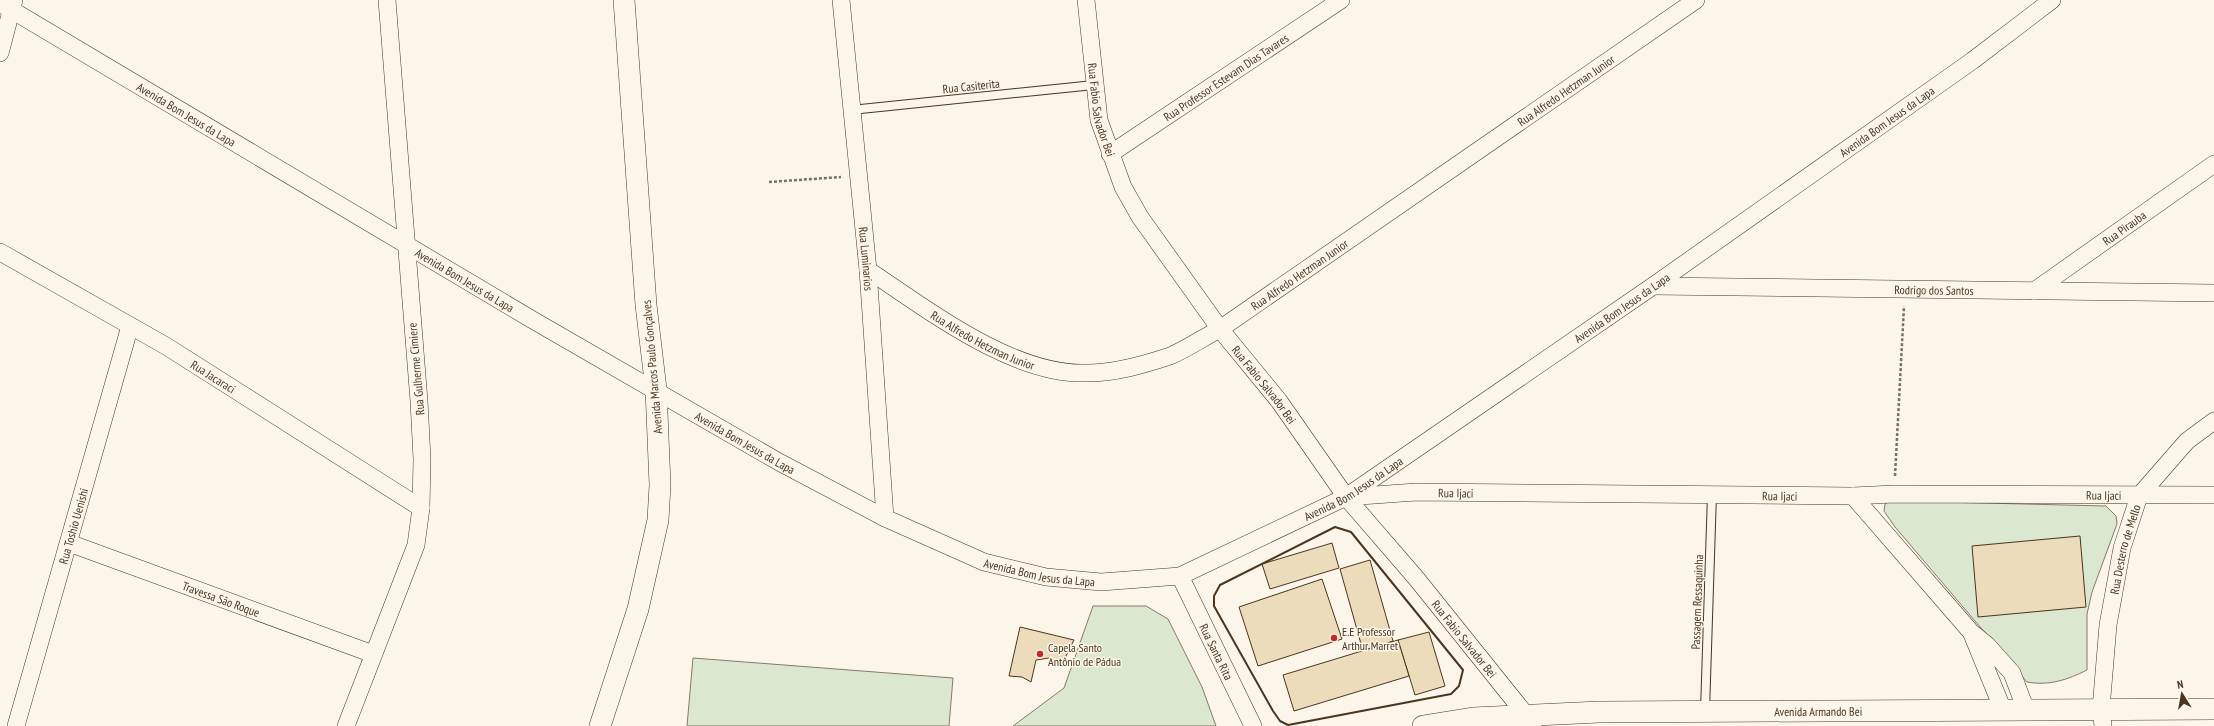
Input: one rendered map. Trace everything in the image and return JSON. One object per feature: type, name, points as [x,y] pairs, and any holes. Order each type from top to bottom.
[{"type":"street","name":"Rua Gulherme Cimiere","points":[[346,726],[416,545],[421,508],[422,459],[419,401],[405,245],[387,0]]},
{"type":"street","name":"Avenida Marcos Paulo Gonçalves","points":[[600,726],[638,609],[658,520],[660,485],[656,390],[646,305],[624,0]]},
{"type":"street","name":"Rua Luminarios","points":[[841,0],[851,110],[860,176],[868,270],[885,518]]},
{"type":"street","name":"Rua Fabio Salvador Bei","points":[[1086,0],[1099,120],[1110,154],[1124,187],[1140,217],[1220,329],[1279,401],[1346,497],[1416,578],[1529,720]]},
{"type":"street","name":"Rua Professor Estevam Dias Tavares","points":[[1110,154],[1341,0]]},
{"type":"street","name":"Rua Alfredo Hetzman Junior","points":[[868,270],[973,337],[1008,354],[1061,371],[1086,374],[1121,370],[1171,355],[1220,329],[1696,0]]},
{"type":"street","name":"Avenida Bom Jesus da Lapa","points":[[8,4],[405,245],[779,462],[885,518],[984,562],[1046,577],[1101,582],[1180,576],[1346,497],[1653,286],[1972,61],[2052,0]]},
{"type":"street","points":[[0,53],[8,4]]},
{"type":"street","name":"Rua Pirauba","points":[[2034,291],[2214,164]]},
{"type":"street","name":"Rua Jacaraci","points":[[0,252],[172,350],[421,508]]},
{"type":"street","name":"Rodrigo dos Santos","points":[[1653,286],[2214,293]]},
{"type":"street","name":"Rua Toshio Uenishi","points":[[16,726],[130,326]]},
{"type":"street","name":"Rua Desterro de Mello","points":[[2102,718],[2108,625],[2122,548],[2139,496],[2187,441],[2214,421]]},
{"type":"street","name":"Rua Ijaci","points":[[1346,497],[1416,492],[1853,496],[1894,494],[2139,496],[2214,495]]},
{"type":"street","points":[[1853,496],[1971,632],[1987,645],[2012,674],[2026,710]]},
{"type":"street","name":"Travessa São Roque","points":[[69,543],[373,654]]},
{"type":"street","name":"Rua Santa Rita","points":[[1180,576],[1253,726]]},
{"type":"street","points":[[1971,632],[2003,710]]},
{"type":"street","name":"Avenida Armando Bei","points":[[1423,726],[1473,718],[1529,720],[1705,711],[2026,710],[2102,718],[2214,709]]},
{"type":"lane","name":"Rua Casiterita","points":[[851,110],[1094,84]]},
{"type":"lane","name":"Passagem Ressaquinha","points":[[1705,711],[1712,494]]},
{"type":"path","points":[[768,182],[860,176]]},
{"type":"path","points":[[1894,494],[1905,289]]},
{"type":"green space","points":[[1891,499],[1900,501],[2106,506],[2116,516],[2117,524],[2092,592],[2087,614],[2087,670],[2072,677],[2050,683],[2027,682],[1895,527],[1884,511],[1885,504]]},
{"type":"green space","points":[[1093,606],[1146,606],[1168,619],[1202,687],[1216,726],[1013,726],[1064,688]]},
{"type":"green space","points":[[693,658],[953,678],[949,726],[687,726]]},
{"type":"building","points":[[2080,536],[2086,607],[1978,617],[1972,546]]},
{"type":"building","points":[[1332,543],[1339,568],[1270,589],[1262,564]]},
{"type":"building","points":[[1370,560],[1393,641],[1363,651],[1340,569]]},
{"type":"building","points":[[1322,579],[1342,639],[1258,666],[1239,607]]},
{"type":"building","name":"Capela Santo Antônio de Pádua","points":[[1020,627],[1074,640],[1062,664],[1049,658],[1036,660],[1031,682],[1022,677],[1009,676]]},
{"type":"building","points":[[1429,632],[1445,686],[1415,695],[1398,640]]},
{"type":"building","points":[[1398,640],[1409,676],[1294,711],[1283,675]]},
{"type":"wall","points":[[1335,527],[1351,532],[1463,670],[1459,686],[1451,694],[1288,725],[1280,721],[1273,711],[1214,606],[1214,596],[1220,585],[1335,527]]},
{"type":"place","name":"E.E Professor Arthur Marret","points":[[1334,638]]},
{"type":"place","name":"Capela Santo Antônio de Pádua","points":[[1040,654]]}]
